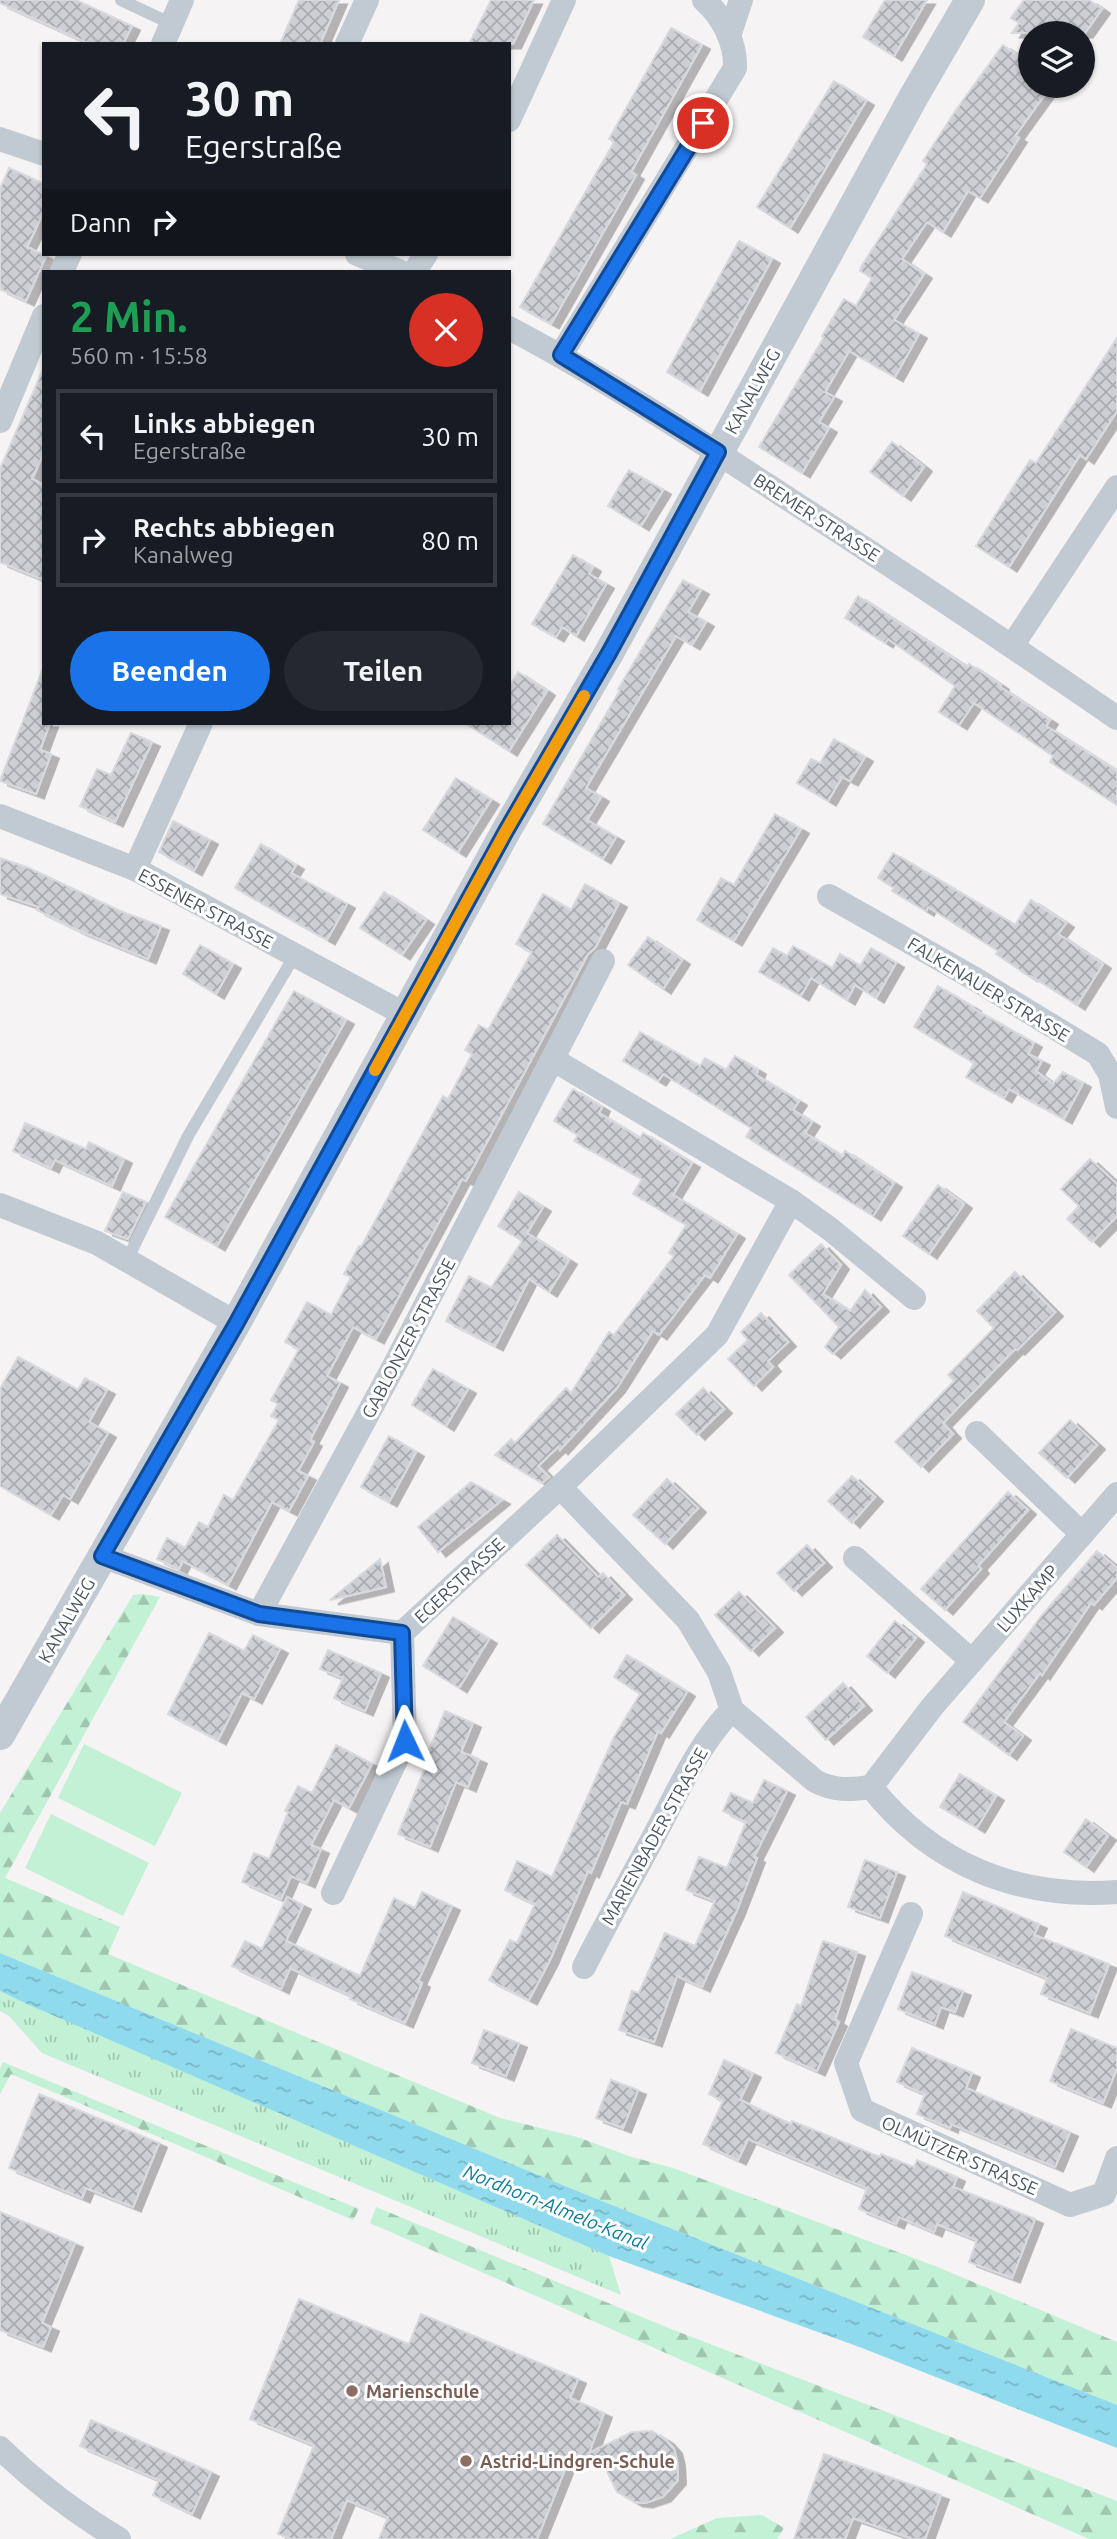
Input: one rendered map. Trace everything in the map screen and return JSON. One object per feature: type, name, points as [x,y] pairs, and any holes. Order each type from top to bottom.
[{"type":"street","points":[[167,34],[182,0]]},
{"type":"street","points":[[348,42],[367,0]]},
{"type":"street","points":[[511,116],[564,0]]},
{"type":"street","points":[[561,355],[735,68],[736,58],[729,36],[718,16],[704,0]]},
{"type":"street","points":[[729,36],[741,0]]},
{"type":"street","name":"KANALWEG","points":[[0,1735],[236,1324],[506,831],[609,653],[914,96],[970,0]]},
{"type":"street","points":[[0,139],[42,153]]},
{"type":"street","points":[[362,256],[397,270]]},
{"type":"street","points":[[0,421],[42,321]]},
{"type":"street","name":"BREMER STRASSE","points":[[511,329],[561,355],[718,452],[1117,718]]},
{"type":"street","points":[[1012,646],[1117,486]]},
{"type":"street","points":[[135,869],[200,725]]},
{"type":"street","name":"ESSENER STRASSE","points":[[0,816],[135,869],[406,1015]]},
{"type":"street","name":"FALKENAUER STRASSE","points":[[829,896],[975,979],[1098,1054],[1110,1074],[1117,1107]]},
{"type":"street","name":"GABLONZER STRASSE","points":[[259,1614],[394,1366],[603,961]]},
{"type":"street","points":[[554,1060],[792,1201],[914,1298]]},
{"type":"street","name":"EGERSTRASSE","points":[[102,1556],[259,1614],[402,1633],[560,1487],[717,1335],[792,1201]]},
{"type":"street","points":[[0,1206],[97,1243],[236,1324]]},
{"type":"street","points":[[977,1433],[1082,1534]]},
{"type":"street","points":[[560,1487],[688,1620],[719,1672],[732,1710],[815,1781],[828,1788],[849,1790],[871,1787],[890,1812],[915,1834],[936,1850],[979,1872],[1048,1889],[1084,1894],[1117,1892]]},
{"type":"street","name":"LUXKAMP","points":[[871,1787],[932,1707],[1117,1494]]},
{"type":"street","points":[[855,1558],[972,1661]]},
{"type":"street","points":[[333,1893],[405,1741],[402,1633]]},
{"type":"street","name":"MARIENBADER STRASSE","points":[[584,1967],[690,1768],[715,1727],[732,1710]]},
{"type":"street","name":"OLMÜTZER STRASSE","points":[[911,1914],[846,2063],[862,2110],[1070,2205],[1104,2194],[1117,2158]]},
{"type":"street","points":[[0,2448],[32,2478],[92,2523],[119,2539]]},
{"type":"lane","points":[[121,0],[167,34]]},
{"type":"lane","points":[[127,1260],[188,1136],[295,955]]},
{"type":"green space","points":[[133,1595],[160,1597],[5,1878],[120,1927],[108,1954],[500,2118],[577,2137],[632,2157],[673,2168],[935,2266],[1117,2342],[1117,2405],[592,2197],[0,1953],[0,1813]]},
{"type":"green space","points":[[84,1744],[182,1793],[155,1846],[58,1798]]},
{"type":"green space","points":[[51,1814],[149,1863],[123,1916],[25,1868]]},
{"type":"green space","points":[[0,1991],[609,2256],[621,2295],[42,2053],[9,2016],[0,2011]]},
{"type":"green space","points":[[3,2062],[359,2209],[353,2220],[11,2074],[0,2094],[0,2069]]},
{"type":"green space","points":[[376,2207],[671,2329],[1117,2501],[1117,2539],[1089,2539],[370,2223]]},
{"type":"green space","points":[[762,2515],[784,2528],[777,2539],[670,2539],[717,2518]]},
{"type":"water","name":"Nordhorn-Almelo-Kanal","points":[[0,1953],[592,2197],[1117,2405],[1117,2448],[862,2348],[609,2256],[27,2004],[0,1991]]},
{"type":"building","points":[[0,0],[76,0],[132,26],[124,42],[86,42],[0,3]]},
{"type":"building","points":[[299,0],[339,0],[321,42],[281,42]]},
{"type":"building","points":[[491,0],[534,0],[513,44],[470,42]]},
{"type":"building","points":[[885,0],[927,0],[894,56],[863,37]]},
{"type":"building","points":[[1024,0],[1089,0],[1102,9],[1094,21],[1018,22],[1011,18]]},
{"type":"building","points":[[671,28],[702,45],[631,172],[636,175],[551,324],[520,307],[614,142],[609,139]]},
{"type":"building","points":[[1003,45],[1018,56],[1018,98],[1042,98],[1015,136],[1019,138],[980,198],[968,191],[943,232],[927,222],[902,259],[924,274],[894,320],[919,334],[895,377],[849,351],[825,392],[834,397],[819,422],[829,428],[802,473],[759,447],[844,299],[856,306],[872,278],[860,271],[861,267],[927,164],[923,161]]},
{"type":"building","points":[[834,81],[866,101],[790,228],[757,207]]},
{"type":"building","points":[[9,168],[42,183],[42,215],[27,247],[46,256],[26,301],[0,289],[0,189]]},
{"type":"building","points":[[739,241],[772,259],[700,391],[667,372]]},
{"type":"building","points":[[1117,338],[1117,411],[1086,459],[1080,455],[1009,567],[976,546],[1030,460],[1036,463]]},
{"type":"building","points":[[42,372],[42,456],[32,479],[42,484],[42,579],[0,562],[0,469]]},
{"type":"building","points":[[892,442],[924,467],[903,496],[870,472]]},
{"type":"building","points":[[629,470],[663,490],[641,526],[608,506]]},
{"type":"building","points":[[573,555],[593,567],[589,574],[606,584],[576,636],[562,627],[556,637],[532,624]]},
{"type":"building","points":[[683,580],[701,590],[688,612],[706,622],[692,645],[676,636],[586,788],[601,797],[587,820],[616,837],[603,859],[543,824],[620,690],[618,689]]},
{"type":"building","points":[[858,596],[967,667],[969,664],[1001,685],[1000,687],[1050,720],[1046,726],[1117,771],[1117,805],[1050,762],[1053,756],[974,703],[959,725],[939,712],[955,686],[888,639],[885,643],[845,618]]},
{"type":"building","points":[[42,671],[42,725],[49,725],[40,750],[51,754],[36,794],[0,781]]},
{"type":"building","points":[[518,672],[547,691],[509,751],[468,725],[511,725],[511,684]]},
{"type":"building","points":[[131,733],[152,742],[115,822],[80,806],[97,769],[111,775]]},
{"type":"building","points":[[834,739],[865,757],[850,781],[842,777],[828,801],[797,783],[811,759],[820,763]]},
{"type":"building","points":[[456,778],[491,800],[458,852],[423,830]]},
{"type":"building","points":[[775,814],[801,829],[734,941],[697,920],[721,878],[734,885]]},
{"type":"building","points":[[173,821],[210,840],[194,871],[159,852]]},
{"type":"building","points":[[261,844],[296,865],[291,873],[347,904],[327,940],[235,888]]},
{"type":"building","points":[[893,853],[1015,925],[1031,900],[1066,923],[1058,934],[1103,964],[1077,1005],[1030,977],[996,954],[998,951],[928,907],[926,911],[892,891],[894,888],[878,878]]},
{"type":"building","points":[[0,858],[29,868],[120,911],[161,926],[148,959],[80,931],[37,910],[39,907],[0,894]]},
{"type":"building","points":[[585,884],[619,903],[595,948],[588,954],[466,1181],[462,1179],[376,1339],[353,1327],[327,1376],[340,1383],[310,1440],[314,1442],[298,1471],[308,1476],[289,1511],[272,1502],[228,1585],[183,1561],[179,1569],[157,1559],[167,1538],[185,1548],[199,1522],[208,1527],[224,1495],[233,1500],[279,1420],[271,1416],[278,1404],[271,1400],[299,1349],[285,1342],[307,1302],[331,1315],[351,1277],[344,1274],[359,1246],[361,1247],[443,1096],[448,1099],[472,1054],[465,1050],[479,1025],[488,1030],[532,952],[516,944],[543,894],[571,910]]},
{"type":"building","points":[[384,892],[426,920],[402,955],[360,928]]},
{"type":"building","points":[[648,937],[682,960],[663,989],[628,965]]},
{"type":"building","points":[[200,945],[233,964],[216,994],[183,974]]},
{"type":"building","points":[[793,946],[832,968],[840,954],[860,966],[871,948],[896,963],[876,998],[855,985],[847,1000],[811,978],[801,996],[759,972],[773,948],[787,956]]},
{"type":"building","points":[[938,986],[1034,1043],[1028,1054],[1042,1061],[1036,1071],[1053,1084],[1063,1072],[1083,1083],[1064,1119],[1009,1089],[1004,1098],[966,1077],[974,1063],[914,1027]]},
{"type":"building","points":[[294,991],[346,1020],[217,1246],[165,1217]]},
{"type":"building","points":[[640,1032],[700,1066],[705,1058],[726,1070],[735,1056],[758,1070],[756,1075],[799,1101],[793,1110],[812,1122],[805,1133],[842,1156],[845,1151],[894,1183],[873,1216],[746,1137],[751,1128],[663,1074],[658,1081],[623,1061]]},
{"type":"building","points":[[573,1089],[602,1107],[599,1113],[640,1138],[643,1133],[692,1163],[673,1195],[737,1234],[710,1278],[705,1275],[659,1335],[653,1331],[617,1388],[560,1450],[558,1447],[538,1466],[549,1477],[542,1483],[495,1455],[511,1439],[515,1443],[566,1388],[571,1393],[609,1332],[614,1335],[674,1256],[669,1253],[686,1225],[633,1194],[642,1179],[574,1141],[578,1135],[554,1121]]},
{"type":"building","points":[[25,1123],[86,1149],[89,1142],[124,1159],[112,1186],[55,1160],[51,1168],[13,1151]]},
{"type":"building","points":[[1090,1159],[1117,1184],[1117,1216],[1092,1242],[1067,1219],[1079,1206],[1061,1189]]},
{"type":"building","points":[[938,1185],[964,1204],[929,1254],[903,1236]]},
{"type":"building","points":[[123,1192],[146,1202],[128,1239],[105,1231]]},
{"type":"building","points":[[519,1192],[543,1207],[527,1233],[569,1260],[549,1292],[529,1279],[495,1346],[446,1321],[469,1276],[491,1288],[522,1241],[498,1226]]},
{"type":"building","points":[[821,1244],[841,1265],[823,1294],[850,1311],[865,1290],[881,1307],[833,1354],[825,1347],[839,1327],[789,1275]]},
{"type":"building","points":[[1015,1272],[1055,1312],[943,1423],[953,1434],[921,1467],[895,1442],[954,1381],[948,1375],[994,1328],[977,1311]]},
{"type":"building","points":[[761,1313],[788,1342],[768,1361],[773,1367],[754,1386],[728,1359],[748,1340],[741,1332]]},
{"type":"building","points":[[18,1357],[78,1390],[85,1378],[107,1390],[89,1422],[108,1433],[70,1499],[63,1495],[51,1515],[0,1486],[0,1389]]},
{"type":"building","points":[[433,1369],[468,1389],[446,1426],[412,1405]]},
{"type":"building","points":[[703,1388],[724,1409],[697,1435],[676,1414]]},
{"type":"building","points":[[1070,1420],[1097,1445],[1067,1478],[1039,1453]]},
{"type":"building","points":[[389,1436],[416,1452],[389,1502],[361,1487]]},
{"type":"building","points":[[852,1476],[875,1497],[852,1523],[828,1501]]},
{"type":"building","points":[[667,1479],[698,1508],[665,1544],[633,1515]]},
{"type":"building","points":[[471,1482],[502,1500],[438,1552],[418,1527]]},
{"type":"building","points":[[1008,1492],[1028,1510],[978,1566],[981,1569],[945,1610],[921,1589]]},
{"type":"building","points":[[557,1535],[598,1577],[603,1573],[624,1595],[591,1628],[526,1565]]},
{"type":"building","points":[[807,1545],[824,1563],[794,1591],[777,1573]]},
{"type":"building","points":[[1097,1551],[1117,1568],[1117,1578],[1094,1605],[1091,1603],[1042,1675],[1040,1673],[1004,1722],[1023,1736],[1009,1755],[963,1722],[1042,1615]]},
{"type":"building","points":[[380,1559],[386,1587],[330,1600]]},
{"type":"building","points":[[739,1592],[775,1628],[751,1651],[715,1615]]},
{"type":"building","points":[[453,1617],[489,1639],[459,1688],[423,1666]]},
{"type":"building","points":[[895,1621],[916,1638],[887,1673],[867,1656]]},
{"type":"building","points":[[209,1633],[244,1651],[253,1635],[280,1649],[254,1699],[242,1693],[218,1740],[168,1714]]},
{"type":"building","points":[[328,1650],[381,1673],[365,1711],[334,1698],[343,1678],[320,1669]]},
{"type":"building","points":[[627,1655],[687,1692],[661,1733],[658,1731],[627,1804],[621,1802],[591,1873],[588,1871],[550,1960],[529,2000],[489,1980],[510,1940],[517,1943],[535,1904],[505,1890],[517,1861],[552,1877],[614,1737],[640,1694],[614,1677]]},
{"type":"building","points":[[843,1683],[864,1706],[826,1740],[806,1717]]},
{"type":"building","points":[[445,1711],[473,1723],[461,1752],[479,1759],[468,1787],[456,1782],[430,1847],[398,1834]]},
{"type":"building","points":[[336,1745],[372,1764],[349,1808],[334,1800],[311,1845],[321,1849],[307,1883],[291,1876],[281,1899],[242,1882],[254,1853],[269,1859],[288,1812],[285,1811],[298,1786],[312,1793]]},
{"type":"building","points":[[960,1774],[996,1796],[977,1828],[940,1807]]},
{"type":"building","points":[[764,1780],[787,1791],[754,1857],[757,1858],[737,1910],[702,1987],[677,1976],[654,2042],[619,2030],[632,1991],[639,1993],[665,1933],[695,1946],[715,1901],[686,1890],[699,1857],[727,1868],[746,1822],[723,1811],[731,1793],[753,1803]]},
{"type":"building","points":[[1086,1819],[1108,1836],[1086,1867],[1064,1852]]},
{"type":"building","points":[[865,1860],[897,1872],[880,1918],[848,1907]]},
{"type":"building","points":[[422,1892],[452,1906],[418,1981],[422,1983],[405,2023],[290,1968],[281,1989],[232,1966],[245,1941],[262,1949],[287,1897],[303,1905],[286,1941],[360,1976],[394,1898],[415,1908]]},
{"type":"building","points":[[963,1892],[1039,1924],[1034,1935],[1109,1964],[1090,2013],[1041,1994],[1047,1978],[945,1936]]},
{"type":"building","points":[[823,1941],[857,1952],[835,2020],[839,2022],[817,2071],[776,2053],[797,2004],[801,2006]]},
{"type":"building","points":[[912,1972],[963,1991],[955,2012],[941,2007],[935,2024],[898,2009]]},
{"type":"building","points":[[1071,2029],[1117,2048],[1117,2068],[1103,2103],[1050,2081]]},
{"type":"building","points":[[484,2030],[519,2043],[506,2076],[472,2063]]},
{"type":"building","points":[[912,2048],[972,2073],[966,2088],[1070,2132],[1055,2167],[951,2124],[950,2128],[917,2114],[925,2094],[897,2082]]},
{"type":"building","points":[[724,2060],[753,2073],[740,2100],[791,2124],[792,2121],[880,2157],[881,2154],[914,2167],[917,2160],[957,2177],[953,2187],[1035,2219],[1012,2278],[969,2262],[977,2240],[937,2224],[934,2232],[899,2217],[896,2224],[859,2209],[867,2188],[748,2139],[738,2160],[703,2144],[723,2101],[709,2094]]},
{"type":"building","points":[[611,2080],[638,2090],[623,2128],[596,2118]]},
{"type":"building","points":[[39,2094],[159,2143],[133,2207],[86,2188],[82,2198],[9,2168]]},
{"type":"building","points":[[0,2212],[75,2243],[42,2323],[51,2327],[43,2347],[0,2330]]},
{"type":"building","points":[[299,2299],[409,2344],[421,2314],[578,2379],[570,2398],[604,2413],[589,2453],[632,2432],[652,2431],[674,2449],[678,2480],[663,2497],[645,2503],[635,2502],[617,2492],[604,2465],[572,2452],[537,2539],[379,2539],[388,2517],[347,2500],[331,2539],[291,2539],[278,2534],[314,2445],[250,2419]]},
{"type":"building","points":[[91,2420],[211,2472],[192,2514],[153,2495],[159,2480],[80,2446]]},
{"type":"building","points":[[824,2454],[941,2495],[925,2539],[913,2539],[853,2518],[845,2539],[794,2539]]},
{"type":"slow traffic","points":[[375,1070],[506,831],[584,696]]},
{"type":"place","name":"Marienschule","points":[[352,2391]]},
{"type":"place","name":"Astrid-Lindgren-Schule","points":[[466,2461]]},
{"type":"route","points":[[405,1741],[402,1633],[259,1614],[102,1556],[236,1324],[506,831],[609,653],[718,452],[561,355],[703,123]]}]
